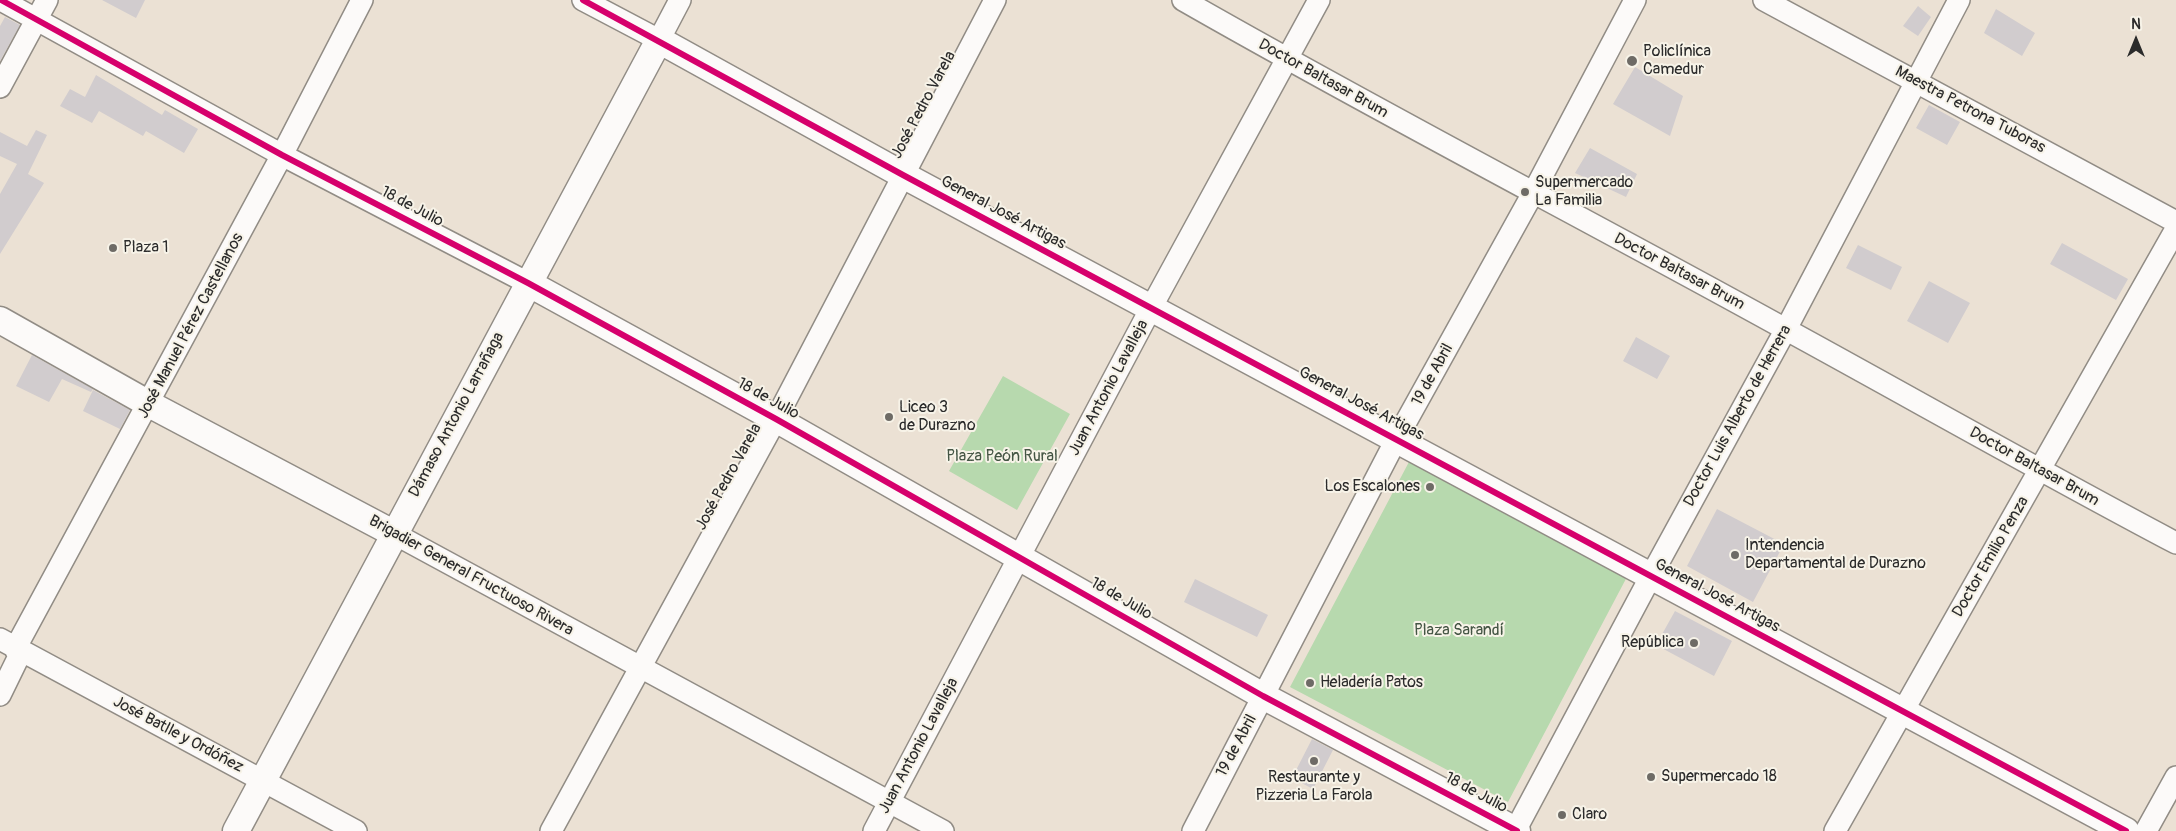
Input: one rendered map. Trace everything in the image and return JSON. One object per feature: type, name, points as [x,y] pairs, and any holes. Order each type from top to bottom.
[{"type":"street","name":"18 de Julio","points":[[1,0],[282,155],[528,283],[776,418],[1263,696],[1516,831]]},
{"type":"street","points":[[0,87],[47,0]]},
{"type":"street","name":"José Manuel Pérez Castellanos","points":[[0,695],[12,647],[149,404],[282,155],[362,0]]},
{"type":"street","name":"General José Artigas","points":[[583,0],[903,175],[1398,438],[1650,576],[2126,831]]},
{"type":"street","name":"Dámaso Antonio Larrañaga","points":[[236,831],[680,0]]},
{"type":"street","name":"José Pedro Varela","points":[[551,831],[776,418],[995,0]]},
{"type":"street","name":"Doctor Baltasar Brum","points":[[1183,0],[1288,60],[1786,330],[2040,472],[2176,543]]},
{"type":"street","name":"Juan Antonio Lavalleja","points":[[874,831],[1151,308],[1288,60],[1319,0]]},
{"type":"street","name":"19 de Abril","points":[[1193,831],[1398,438],[1533,193],[1635,0]]},
{"type":"street","name":"Maestra Petrona Tuboras","points":[[1764,0],[2176,222]]},
{"type":"street","name":"Doctor Luis Alberto de Herrera","points":[[1516,831],[1650,576],[1786,330],[1959,0]]},
{"type":"street","name":"Doctor Emilio Penza","points":[[1835,831],[2176,229]]},
{"type":"street","name":"Brigadier General Fructuoso Rivera","points":[[0,320],[149,404],[394,534],[943,831]]},
{"type":"street","name":"José Batlle y Ordóñez","points":[[12,647],[356,831]]},
{"type":"street","points":[[2146,831],[2176,777]]},
{"type":"green space","name":"Plaza Peón Rural","points":[[1003,376],[1070,414],[1017,510],[949,471]]},
{"type":"green space","name":"Plaza Sarandí","points":[[1410,460],[1628,575],[1508,802],[1290,687]]},
{"type":"building","points":[[102,0],[145,0],[136,18]]},
{"type":"building","points":[[1918,6],[1931,17],[1918,36],[1903,26]]},
{"type":"building","points":[[1996,9],[2035,33],[2022,56],[1984,33]]},
{"type":"building","points":[[5,17],[20,25],[0,61],[0,26]]},
{"type":"building","points":[[1635,67],[1683,96],[1670,136],[1613,104]]},
{"type":"building","points":[[96,75],[162,115],[165,110],[198,129],[184,153],[146,131],[143,136],[99,111],[92,123],[60,106],[70,89],[85,97]]},
{"type":"building","points":[[1929,105],[1960,122],[1947,145],[1916,128]]},
{"type":"building","points":[[36,130],[47,135],[28,174],[44,183],[0,254],[0,194],[17,164],[0,156],[0,132],[27,146]]},
{"type":"building","points":[[1590,148],[1637,174],[1626,197],[1575,173]]},
{"type":"building","points":[[2062,243],[2128,279],[2116,300],[2050,264]]},
{"type":"building","points":[[1858,245],[1902,267],[1891,290],[1846,268]]},
{"type":"building","points":[[1929,281],[1970,303],[1948,343],[1907,321]]},
{"type":"building","points":[[1636,337],[1670,356],[1657,379],[1623,361]]},
{"type":"building","points":[[32,355],[93,389],[91,392],[62,379],[49,402],[16,386]]},
{"type":"building","points":[[93,390],[130,410],[120,429],[83,411]]},
{"type":"building","name":"Intendencia Departamental de Durazno","points":[[1717,509],[1784,544],[1753,602],[1687,566]]},
{"type":"building","points":[[1195,579],[1268,615],[1257,637],[1184,602]]},
{"type":"building","name":"República","points":[[1675,611],[1732,641],[1714,676],[1656,645]]},
{"type":"building","name":"Restaurante y Pizzeria La Farola","points":[[1312,739],[1333,750],[1313,789],[1292,778]]},
{"type":"cycle path","points":[[1,0],[282,155],[528,283],[776,419],[1263,696],[1517,831]]},
{"type":"cycle path","points":[[583,0],[903,175],[2126,831]]},
{"type":"place","name":"Policlínica Camedur","points":[[1632,61]]},
{"type":"place","name":"Supermercado La Familia","points":[[1525,192]]},
{"type":"place","name":"Plaza 1","points":[[113,248]]},
{"type":"place","name":"Liceo 3 de Durazno","points":[[889,417]]},
{"type":"place","name":"Los Escalones","points":[[1430,487]]},
{"type":"place","name":"Intendencia Departamental de Durazno","points":[[1735,555]]},
{"type":"place","name":"República","points":[[1694,643]]},
{"type":"place","name":"Heladería Patos","points":[[1310,683]]},
{"type":"place","name":"Restaurante y Pizzeria La Farola","points":[[1314,761]]},
{"type":"place","name":"Supermercado 18","points":[[1651,777]]},
{"type":"place","name":"Claro","points":[[1562,815]]}]
